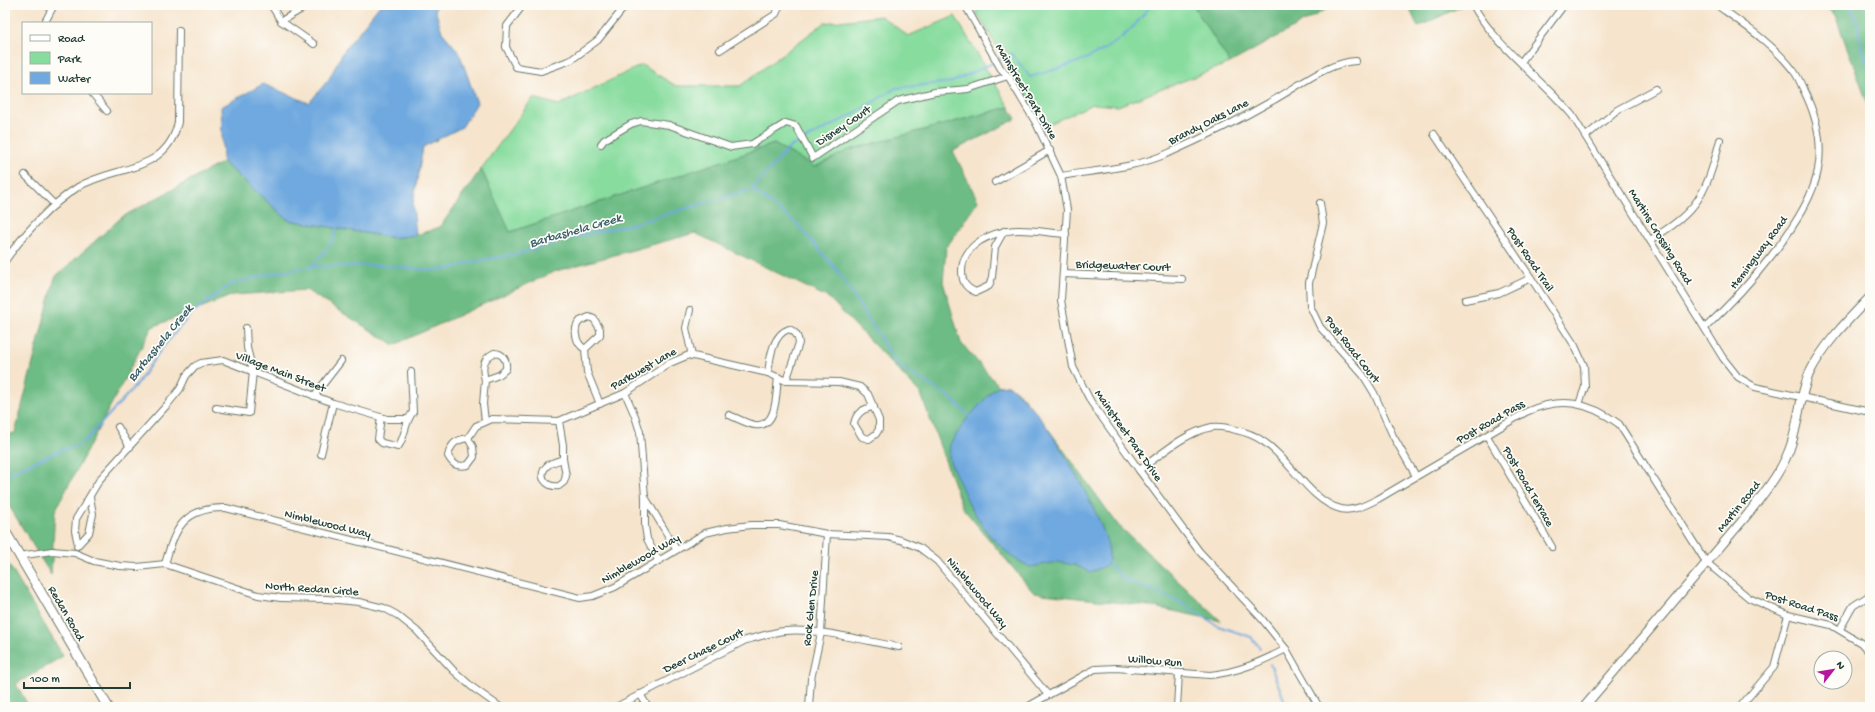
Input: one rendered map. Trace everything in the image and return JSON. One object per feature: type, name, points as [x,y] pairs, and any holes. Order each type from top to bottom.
[{"type":"main road","name":"Redan Road","points":[[5,531],[108,707]]},
{"type":"street","points":[[46,22],[54,5]]},
{"type":"street","points":[[271,5],[281,20],[314,44]]},
{"type":"street","points":[[281,20],[309,5]]},
{"type":"street","points":[[523,5],[507,26],[506,47],[516,67],[541,71],[571,60],[598,40],[626,5]]},
{"type":"street","points":[[720,50],[776,14],[780,5]]},
{"type":"street","name":"Mainstreet Park Drive","points":[[965,5],[1001,69],[1008,76],[1050,150],[1061,176],[1067,210],[1061,300],[1073,367],[1091,402],[1199,551],[1262,619],[1286,649],[1320,707]]},
{"type":"street","name":"Martins Crossing Road","points":[[1473,5],[1482,21],[1521,62],[1556,95],[1572,114],[1723,358],[1738,377],[1755,387],[1870,412]]},
{"type":"street","points":[[1521,62],[1564,5]]},
{"type":"street","name":"Hemingway Road","points":[[1705,328],[1735,299],[1790,230],[1809,198],[1818,170],[1820,142],[1812,107],[1794,70],[1776,51],[1717,5]]},
{"type":"street","points":[[5,261],[27,234],[55,205],[78,187],[89,181],[112,173],[138,167],[158,156],[167,147],[175,134],[178,122],[179,30]]},
{"type":"street","name":"Brandy Oaks Lane","points":[[1061,176],[1151,161],[1270,102],[1324,71],[1344,62],[1356,61]]},
{"type":"street","name":"Disney Court","points":[[601,144],[604,140],[631,124],[641,121],[669,125],[731,147],[752,144],[786,123],[796,126],[813,158],[898,101],[935,92],[968,89],[1008,76]]},
{"type":"street","points":[[1586,136],[1617,110],[1656,89]]},
{"type":"street","points":[[93,94],[107,111]]},
{"type":"street","name":"Post Road Trail","points":[[1434,134],[1575,346],[1584,366],[1585,387],[1579,404]]},
{"type":"street","points":[[1650,240],[1675,225],[1689,213],[1709,181],[1720,140]]},
{"type":"street","points":[[995,182],[1050,150]]},
{"type":"street","points":[[25,175],[55,205]]},
{"type":"street","name":"Post Road Court","points":[[1320,203],[1323,223],[1309,283],[1310,306],[1320,327],[1363,375],[1374,393],[1393,436],[1416,476]]},
{"type":"street","points":[[1004,231],[995,247],[992,277],[989,286],[976,292],[969,289],[964,283],[962,276],[964,258],[972,246],[992,234],[1004,231],[1025,229],[1066,234]]},
{"type":"street","name":"Bridgewater Court","points":[[1063,274],[1182,279]]},
{"type":"street","points":[[1465,300],[1499,293],[1531,278]]},
{"type":"street","name":"Martin Road","points":[[1584,707],[1748,514],[1780,471],[1792,442],[1802,396],[1809,375],[1816,361],[1853,315],[1870,297]]},
{"type":"street","points":[[690,310],[686,328],[692,356]]},
{"type":"street","points":[[589,317],[598,323],[600,335],[585,349],[581,347],[578,342],[576,329],[580,321],[589,317]]},
{"type":"street","points":[[216,408],[249,413],[253,372],[247,348],[246,328]]},
{"type":"street","points":[[768,372],[777,336],[783,331],[789,329],[798,337],[799,343],[786,381]]},
{"type":"street","points":[[585,349],[587,372],[600,404]]},
{"type":"street","points":[[468,438],[473,447],[474,457],[468,465],[460,467],[452,463],[448,456],[451,446],[459,440],[468,438],[476,426],[486,420],[483,399],[485,380],[483,369],[484,361],[494,353],[501,355],[506,360],[506,369],[499,376],[485,380]]},
{"type":"street","name":"Parkwest Lane","points":[[486,420],[507,418],[558,421],[625,393],[679,358],[689,355],[768,372],[786,381],[839,382],[855,385],[864,390],[874,407],[879,420],[880,429],[869,439],[862,437],[854,424],[855,418],[862,410],[867,407],[874,407]]},
{"type":"street","name":"Village Main Street","points":[[78,544],[75,531],[76,519],[100,479],[180,389],[186,376],[195,366],[223,360],[333,403],[380,417],[407,419]]},
{"type":"street","points":[[314,396],[341,361]]},
{"type":"street","points":[[380,417],[378,439],[382,443],[398,446],[402,441],[407,419],[412,412],[411,372]]},
{"type":"street","points":[[729,415],[755,425],[763,425],[770,420],[775,408],[778,377]]},
{"type":"street","points":[[625,393],[640,432],[645,497],[645,526],[648,539],[658,560]]},
{"type":"street","name":"Post Road Pass","points":[[1140,470],[1193,433],[1213,427],[1228,428],[1246,432],[1262,440],[1311,490],[1325,501],[1341,510],[1358,508],[1378,499],[1538,407],[1558,402],[1579,404],[1603,413],[1619,424],[1706,562],[1749,598],[1788,615],[1831,625],[1840,629],[1861,643],[1870,653]]},
{"type":"street","points":[[321,454],[333,403]]},
{"type":"street","points":[[558,421],[564,445],[563,459],[566,476],[564,482],[559,486],[549,486],[544,482],[542,476],[544,470],[548,465],[563,459]]},
{"type":"street","points":[[118,427],[130,447]]},
{"type":"street","name":"Post Road Terrace","points":[[1487,436],[1552,547]]},
{"type":"street","name":"Village Main Street","points":[[75,553],[78,544],[89,533],[93,514],[90,497]]},
{"type":"street","points":[[645,497],[676,549]]},
{"type":"street","name":"Nimblewood Way","points":[[165,564],[173,537],[180,524],[203,511],[214,508],[226,508],[580,598],[593,596],[615,588],[658,560],[705,533],[727,528],[751,525],[780,525],[827,534],[895,538],[911,543],[929,554],[961,588],[1048,695]]},
{"type":"street","name":"Rock Glen Drive","points":[[809,707],[811,679],[821,633],[827,534]]},
{"type":"street","name":"North Redan Circle","points":[[20,556],[52,551],[75,553],[94,561],[120,566],[137,567],[165,564],[258,595],[281,598],[351,601],[384,608],[397,615],[417,631],[453,670],[472,687],[500,707]]},
{"type":"street","points":[[1840,629],[1854,606],[1870,594]]},
{"type":"street","points":[[1744,706],[1774,667],[1788,615]]},
{"type":"street","name":"Deer Chase Court","points":[[616,707],[746,640],[767,634],[785,631],[805,631],[899,647]]},
{"type":"street","name":"Willow Run","points":[[1027,707],[1095,669],[1116,668],[1179,674],[1225,674],[1253,666],[1286,649]]},
{"type":"street","points":[[1176,707],[1179,674]]},
{"type":"street","points":[[640,694],[648,707]]},
{"type":"green space","points":[[984,5],[1193,5],[1230,63],[1118,106],[1093,104],[1045,126],[976,12]]},
{"type":"green space","points":[[1193,5],[1334,5],[1230,63]]},
{"type":"green space","points":[[1408,5],[1464,5],[1418,27]]},
{"type":"green space","points":[[1823,5],[1870,5],[1870,110],[1835,15]]},
{"type":"green space","points":[[881,16],[908,36],[955,16],[1009,107],[849,150],[815,167],[774,144],[510,232],[481,169],[533,98],[559,105],[642,65],[676,86],[740,86],[824,23]]},
{"type":"green space","points":[[1009,107],[1016,119],[953,151],[978,201],[946,248],[943,282],[961,343],[999,386],[1008,385],[1021,395],[1044,423],[1118,525],[1221,621],[1149,606],[1034,593],[962,507],[921,394],[829,298],[695,233],[556,271],[394,345],[306,290],[233,295],[152,327],[55,511],[51,575],[5,499],[5,435],[15,433],[55,277],[122,217],[223,162],[288,220],[394,238],[416,235],[440,227],[481,169],[510,232],[774,144],[815,167],[849,150]]},
{"type":"green space","points":[[5,558],[63,656],[16,684],[29,707],[5,707]]},
{"type":"water","points":[[380,5],[439,5],[435,9],[442,32],[459,52],[477,103],[462,127],[423,147],[413,204],[416,235],[394,238],[288,220],[223,162],[221,107],[263,84],[309,103],[329,79],[343,52]]},
{"type":"water","points":[[1008,385],[1028,403],[1044,423],[1084,489],[1103,530],[1108,546],[1109,559],[1106,566],[1090,572],[1075,565],[1058,562],[1030,567],[1012,557],[990,536],[971,508],[950,462],[950,444],[966,420],[993,390],[999,386]]},
{"type":"waterway","name":"Barbashela Creek","points":[[5,475],[61,450],[78,445],[87,439],[137,384],[162,348],[192,313],[231,284],[274,273],[311,267],[380,265],[428,270],[449,269],[468,263],[521,253],[574,237],[633,224],[752,189],[790,147],[848,117],[896,88],[952,82],[1012,54],[1030,77],[1066,66],[1098,53],[1126,34],[1150,5]]},
{"type":"waterway","points":[[1850,5],[1857,21],[1861,47],[1870,68]]},
{"type":"waterway","points":[[752,189],[797,224],[836,269],[895,361],[902,368],[947,395],[970,416]]},
{"type":"waterway","points":[[311,267],[332,243],[337,227]]},
{"type":"waterway","points":[[1108,562],[1122,578],[1182,603],[1218,626],[1251,637],[1260,648]]},
{"type":"waterway","points":[[1270,664],[1287,707]]}]
